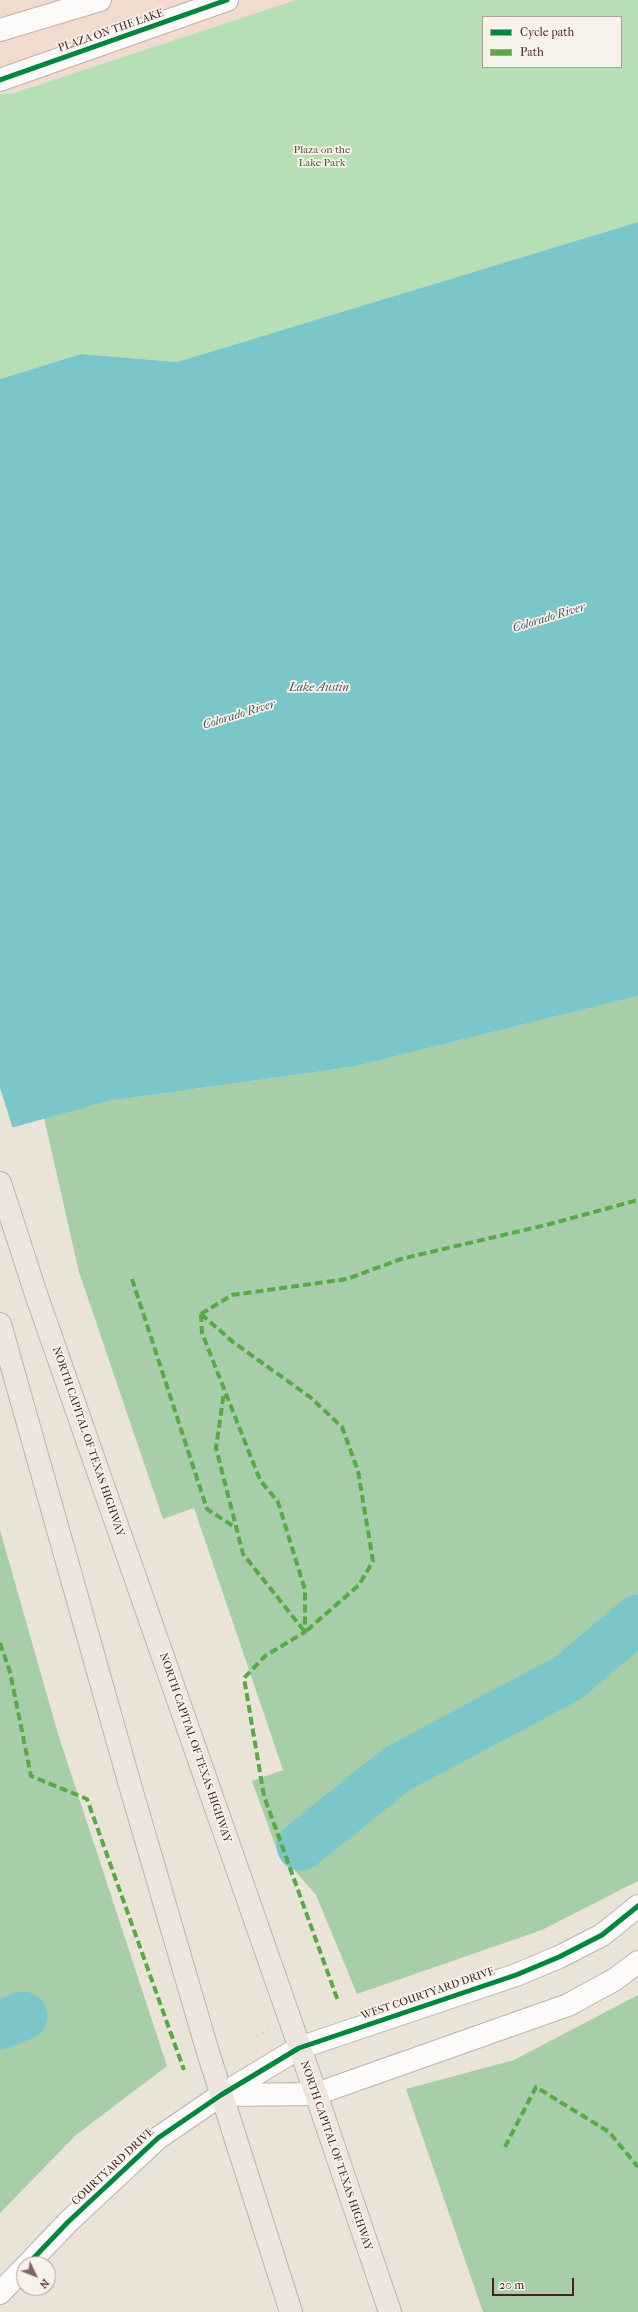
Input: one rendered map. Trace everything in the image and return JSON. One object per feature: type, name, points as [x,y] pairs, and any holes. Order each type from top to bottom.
[{"type":"highway","name":"NORTH CAPITAL OF TEXAS HIGHWAY","points":[[0,1183],[36,1294],[316,2094],[390,2312]]},
{"type":"highway","points":[[0,1324],[130,1785],[221,2095],[291,2312]]},
{"type":"street","points":[[0,30],[100,0]]},
{"type":"street","name":"PLAZA ON THE LAKE","points":[[0,80],[228,0]]},
{"type":"street","name":"WEST COURTYARD DRIVE","points":[[221,2095],[299,2048],[516,1975],[559,1957],[602,1935],[638,1906]]},
{"type":"street","points":[[221,2095],[316,2094],[568,2005],[614,1980],[638,1962]]},
{"type":"street","name":"COURTYARD DRIVE","points":[[36,2256],[68,2222],[158,2138],[221,2095]]},
{"type":"street","points":[[0,2293],[16,2276]]},
{"type":"shaded area","points":[[0,0],[296,0],[14,93],[0,94]]},
{"type":"green space","name":"Plaza on the Lake Park","points":[[296,0],[638,0],[638,222],[177,362],[81,354],[0,379],[0,94],[14,93]]},
{"type":"green space","points":[[638,996],[638,1881],[542,1930],[357,1994],[316,1895],[277,1850],[252,1781],[283,1770],[194,1508],[163,1519],[79,1272],[44,1118],[108,1101],[352,1067]]},
{"type":"green space","points":[[0,1530],[58,1734],[167,2066],[76,2135],[0,2213]]},
{"type":"green space","points":[[638,1995],[638,2312],[483,2312],[406,2089],[514,2060]]},
{"type":"water","name":"Lake Austin","points":[[638,222],[638,996],[352,1067],[108,1101],[0,1131],[0,379],[81,354],[177,362]]},
{"type":"pier","points":[[0,1088],[13,1129],[0,1133]]},
{"type":"waterway","points":[[301,1846],[397,1769],[568,1678],[638,1619]]},
{"type":"waterway","points":[[0,2025],[23,2016]]},
{"type":"marked path","points":[[201,1314],[232,1295],[347,1279],[401,1259],[550,1224],[638,1200]]},
{"type":"marked path","points":[[132,1279],[207,1509],[236,1528]]},
{"type":"marked path","points":[[201,1314],[202,1333],[260,1480],[278,1502],[305,1590],[305,1632],[265,1656],[244,1678],[264,1796],[338,2001]]},
{"type":"marked path","points":[[201,1314],[233,1342],[310,1397],[342,1427],[358,1471],[373,1561],[359,1585],[305,1632],[243,1554],[216,1448],[224,1392]]},
{"type":"marked path","points":[[0,1643],[10,1672],[31,1776],[87,1799],[184,2070]]},
{"type":"marked path","points":[[505,2147],[536,2087],[609,2132],[638,2167]]},
{"type":"cycle path","points":[[0,80],[227,0]]},
{"type":"cycle path","points":[[36,2256],[68,2222],[158,2138],[221,2095],[299,2048],[516,1975],[559,1957],[602,1935],[638,1906]]},
{"type":"water label","name":"Colorado River","points":[[549,618]]},
{"type":"water label","name":"Colorado River","points":[[239,715]]}]
